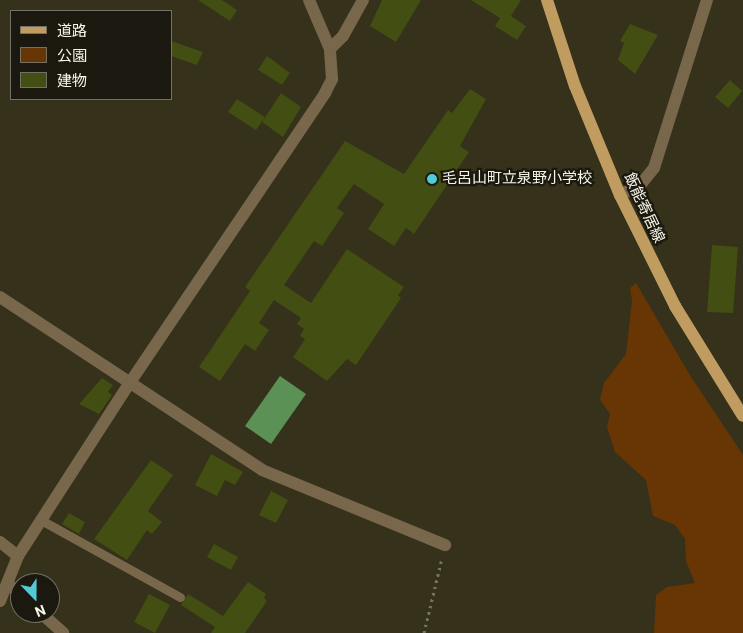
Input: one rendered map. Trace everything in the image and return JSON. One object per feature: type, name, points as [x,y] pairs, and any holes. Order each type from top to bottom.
[{"type":"main road","name":"飯能寄居線","points":[[547,0],[575,86],[620,196],[676,306],[743,416]]},
{"type":"street","points":[[13,573],[18,556],[129,384],[325,93],[332,72],[330,48],[309,0]]},
{"type":"street","points":[[330,48],[343,36],[363,0]]},
{"type":"street","points":[[620,196],[641,184],[654,168],[707,0]]},
{"type":"street","points":[[0,297],[129,384],[262,470],[445,545]]},
{"type":"street","points":[[0,542],[18,556]]},
{"type":"street","points":[[0,601],[10,584]]},
{"type":"street","points":[[52,623],[63,633]]},
{"type":"lane","points":[[41,520],[180,597]]},
{"type":"path","points":[[424,633],[445,545]]},
{"type":"green space","points":[[636,283],[691,377],[743,455],[743,633],[654,633],[656,595],[667,587],[695,583],[686,561],[685,539],[675,525],[653,516],[646,480],[615,452],[607,427],[610,414],[600,400],[604,383],[626,354],[632,301],[630,288]]},
{"type":"shaded area","points":[[280,376],[306,394],[271,444],[245,426]]},
{"type":"building","points":[[198,0],[222,0],[237,10],[230,21]]},
{"type":"building","points":[[382,0],[421,0],[396,42],[370,26]]},
{"type":"building","points":[[471,0],[521,0],[511,16],[526,26],[517,40],[495,26],[500,18]]},
{"type":"building","points":[[630,24],[658,35],[635,74],[618,60],[624,43],[620,41]]},
{"type":"building","points":[[172,41],[203,52],[197,65],[172,56]]},
{"type":"building","points":[[267,56],[290,73],[282,85],[258,70]]},
{"type":"building","points":[[730,80],[742,91],[728,108],[715,97]]},
{"type":"building","points":[[470,89],[486,99],[460,146],[469,152],[414,234],[406,228],[394,246],[368,229],[384,204],[354,184],[337,208],[344,213],[322,246],[314,241],[284,285],[311,303],[347,249],[404,287],[398,295],[401,298],[356,365],[347,359],[327,381],[293,357],[305,339],[300,336],[304,329],[297,324],[301,318],[274,300],[259,323],[269,330],[255,351],[245,344],[220,381],[199,367],[250,291],[245,287],[345,141],[404,174],[448,110],[452,113]]},
{"type":"building","points":[[281,93],[301,107],[283,137],[262,122]]},
{"type":"building","points":[[237,99],[265,117],[256,130],[228,112]]},
{"type":"building","points":[[712,245],[738,247],[733,313],[707,312]]},
{"type":"building","points":[[102,378],[113,385],[108,392],[112,395],[99,414],[79,404]]},
{"type":"building","points":[[211,454],[243,472],[235,485],[225,480],[217,496],[195,485]]},
{"type":"building","points":[[151,460],[173,475],[148,511],[162,522],[152,534],[147,530],[127,560],[94,539]]},
{"type":"building","points":[[271,491],[288,500],[276,523],[259,515]]},
{"type":"building","points":[[69,513],[85,522],[79,534],[62,524]]},
{"type":"building","points":[[214,544],[238,557],[231,570],[207,557]]},
{"type":"building","points":[[248,582],[266,594],[264,598],[267,601],[245,633],[211,633],[215,627],[181,605],[188,594],[223,616]]},
{"type":"building","points":[[149,594],[170,605],[155,633],[134,622]]},
{"type":"place","name":"毛呂山町立泉野小学校","points":[[432,179]]}]
